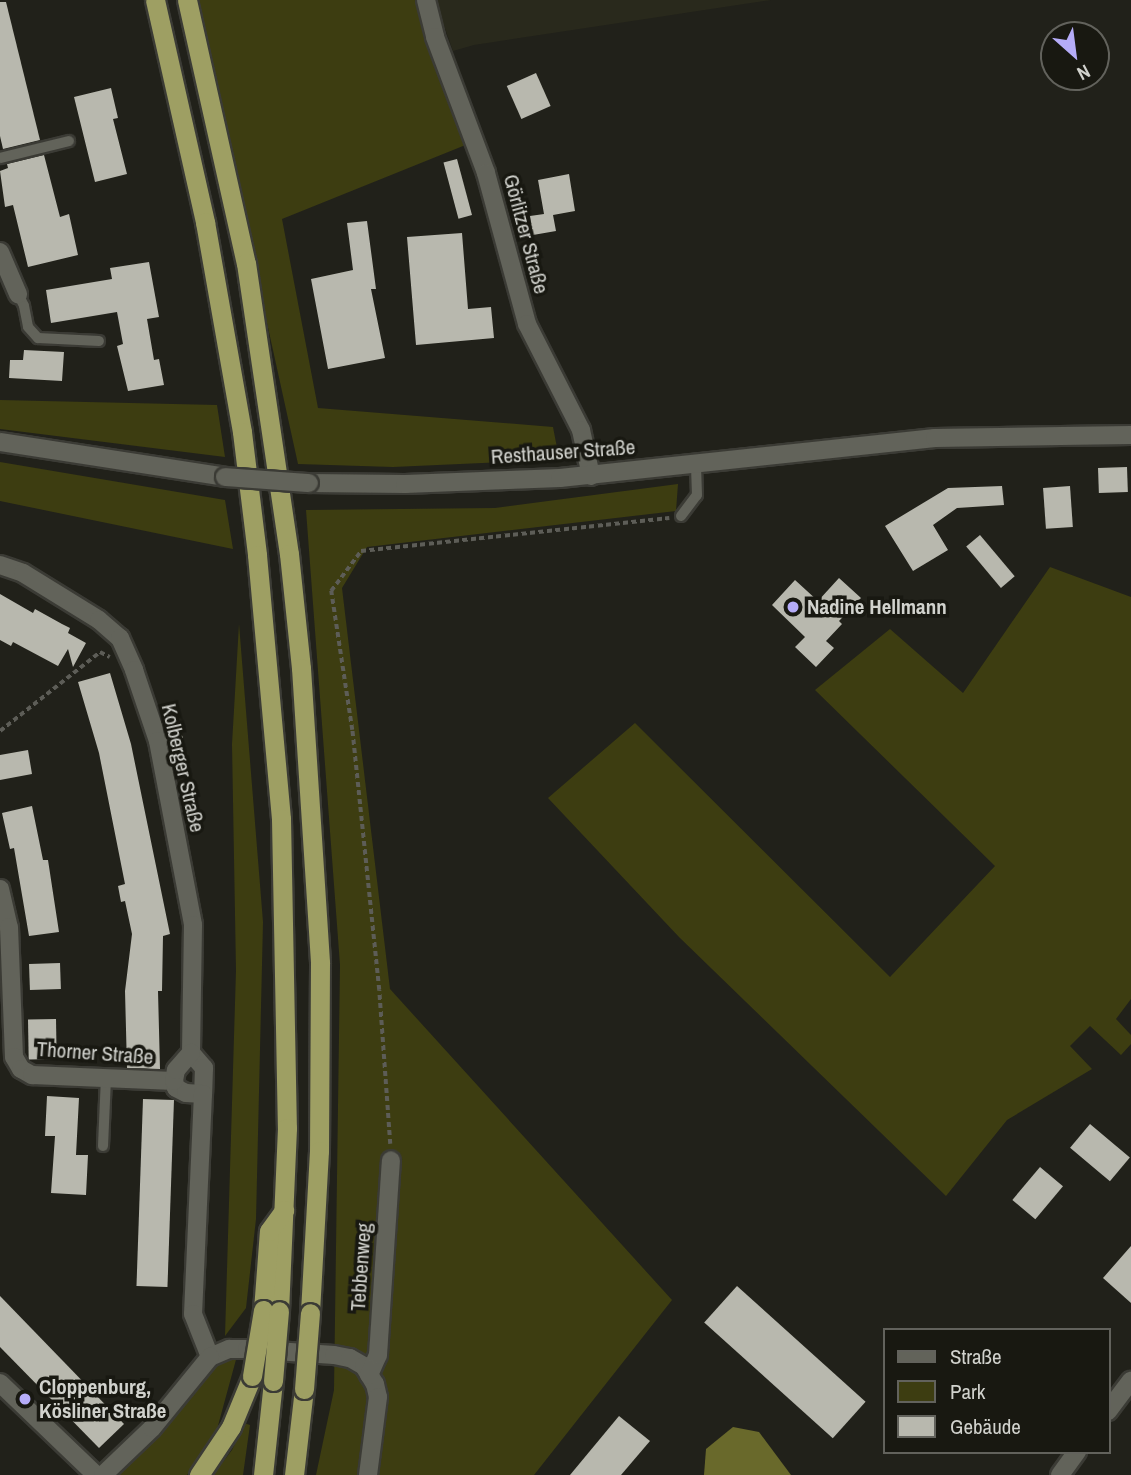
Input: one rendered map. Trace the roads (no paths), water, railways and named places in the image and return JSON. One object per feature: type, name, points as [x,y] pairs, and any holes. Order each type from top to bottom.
[{"type":"highway","points":[[155,0],[205,222],[242,432],[257,555],[281,819],[287,1128],[284,1209],[269,1231],[272,1381],[262,1475]]},
{"type":"highway","points":[[187,0],[246,264],[289,554],[301,668],[320,963],[319,1151],[310,1313],[294,1475]]},
{"type":"highway","points":[[199,1475],[231,1427],[252,1376],[271,1310]]},
{"type":"street","name":"Görlitzer Straße","points":[[426,0],[435,37],[486,173],[527,324],[581,430],[592,476]]},
{"type":"street","points":[[0,252],[18,294]]},
{"type":"street","name":"Resthauser Straße","points":[[0,442],[225,477],[309,483],[405,484],[592,476],[935,438],[1131,435]]},
{"type":"street","name":"Kolberger Straße","points":[[0,565],[23,573],[99,620],[120,638],[129,658],[159,741],[193,925],[191,1053],[204,1068],[203,1094]]},
{"type":"street","name":"Thorner Straße","points":[[0,889],[14,1057],[21,1069],[32,1075],[174,1081],[176,1088],[186,1093],[203,1094]]},
{"type":"street","points":[[174,1081],[176,1070],[191,1053]]},
{"type":"street","points":[[203,1094],[193,1314],[210,1357]]},
{"type":"street","name":"Tebbenweg","points":[[368,1475],[378,1396],[369,1375],[378,1355],[391,1160]]},
{"type":"street","points":[[103,1475],[152,1428],[210,1357],[229,1349],[334,1355],[357,1362],[369,1375]]},
{"type":"street","points":[[1110,1408],[1131,1381]]},
{"type":"street","points":[[2,1387],[96,1475]]},
{"type":"street","points":[[1060,1475],[1076,1454]]},
{"type":"lane","points":[[0,158],[69,141]]},
{"type":"lane","points":[[18,294],[24,306],[28,327],[38,338],[99,341]]},
{"type":"lane","points":[[681,516],[697,495],[696,463]]},
{"type":"lane","points":[[103,1146],[106,1078]]},
{"type":"place","name":"Nadine Hellmann","points":[[793,607]]},
{"type":"place","name":"Cloppenburg, Kösliner Straße","points":[[25,1399]]}]
